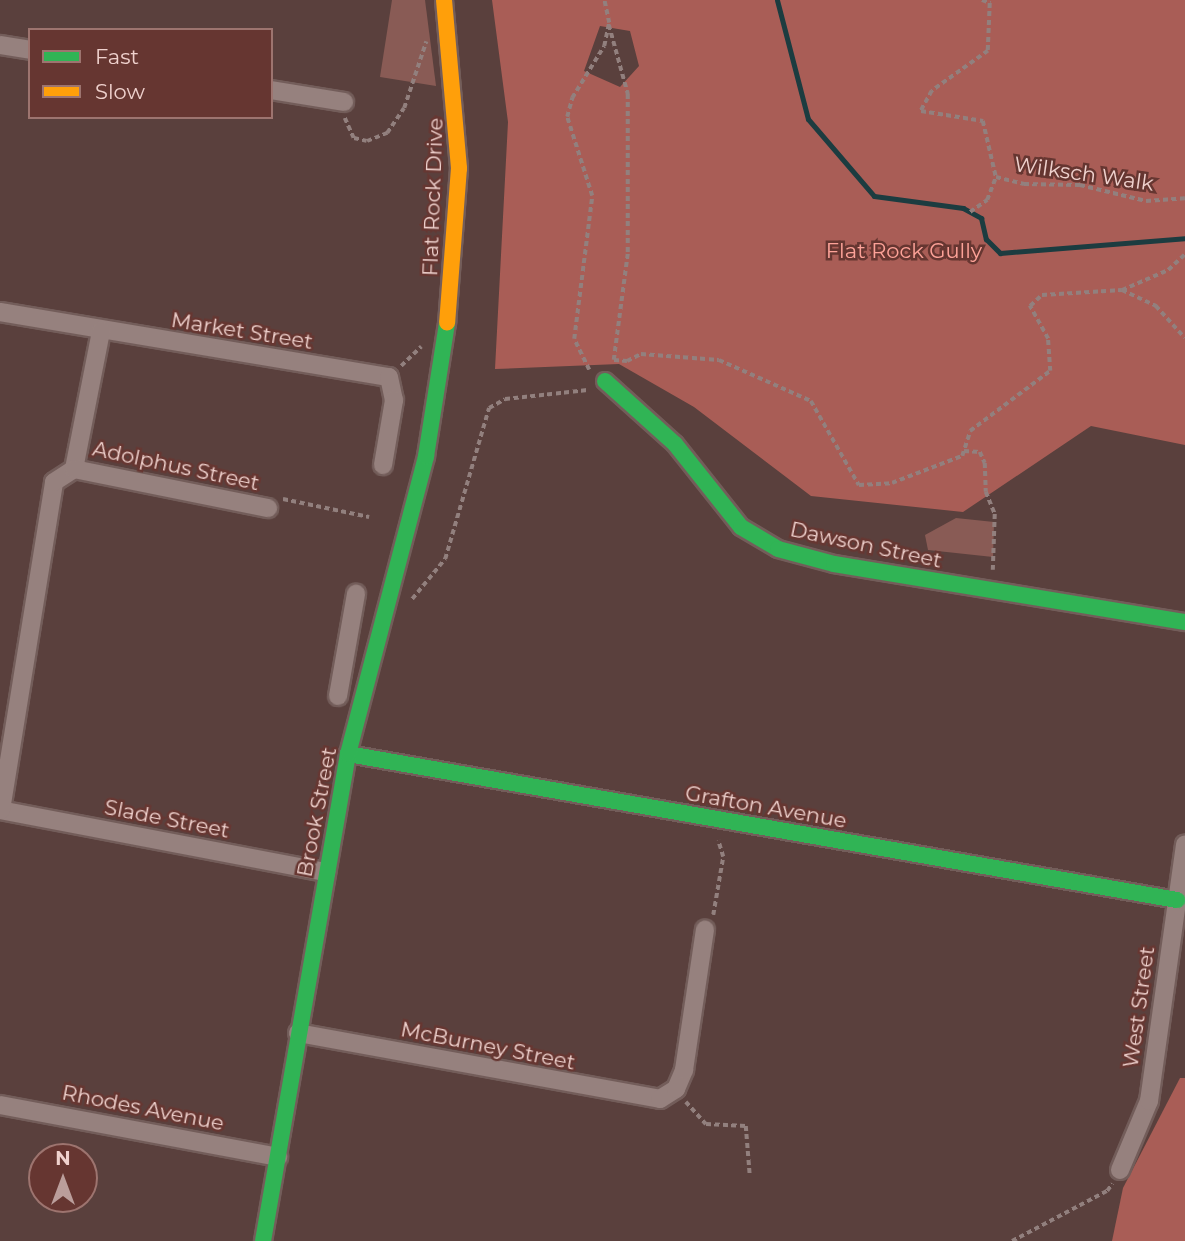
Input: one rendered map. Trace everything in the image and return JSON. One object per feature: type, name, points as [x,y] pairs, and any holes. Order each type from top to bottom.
[{"type":"street","name":"Flat Rock Drive","points":[[435,395],[449,309],[459,168],[444,0]]},
{"type":"street","points":[[0,45],[28,50]]},
{"type":"street","points":[[273,90],[344,102]]},
{"type":"street","name":"Market Street","points":[[0,312],[389,377]]},
{"type":"street","name":"Adolphus Street","points":[[74,469],[101,331]]},
{"type":"street","points":[[383,465],[394,400],[389,377]]},
{"type":"street","name":"Dawson Street","points":[[605,381],[648,415],[741,527],[759,540],[825,562],[1185,622]]},
{"type":"street","name":"Brook Street","points":[[263,1241],[348,754],[426,456],[435,395]]},
{"type":"street","name":"Adolphus Street","points":[[1,810],[54,482],[74,469],[268,508]]},
{"type":"street","points":[[338,696],[356,594]]},
{"type":"street","points":[[349,638],[375,646]]},
{"type":"street","name":"Grafton Avenue","points":[[348,754],[1177,901]]},
{"type":"street","name":"Slade Street","points":[[1,810],[326,872]]},
{"type":"street","name":"West Street","points":[[1121,1170],[1149,1101],[1185,845]]},
{"type":"street","points":[[673,1093],[684,1070],[705,930]]},
{"type":"street","name":"McBurney Street","points":[[298,1033],[649,1099],[673,1093]]},
{"type":"street","name":"Rhodes Avenue","points":[[0,1105],[278,1157]]},
{"type":"path","points":[[409,600],[444,559],[489,408],[505,399],[585,392],[605,381],[614,360],[628,254],[628,94],[604,0]]},
{"type":"path","name":"Wilksch Walk","points":[[982,0],[990,3],[988,51],[932,91],[921,111],[983,121],[988,157],[996,177],[1024,184],[1080,185],[1146,201],[1185,198]]},
{"type":"path","points":[[605,381],[586,368],[574,339],[592,196],[568,117],[572,98],[604,46],[609,23]]},
{"type":"path","points":[[344,102],[345,120],[354,138],[367,141],[387,133],[404,108],[427,39]]},
{"type":"path","points":[[970,212],[987,200],[996,177]]},
{"type":"path","points":[[964,451],[962,446],[970,431],[1050,371],[1048,339],[1030,306],[1042,295],[1122,290],[1168,270],[1185,254]]},
{"type":"path","points":[[1122,290],[1156,306],[1185,338]]},
{"type":"path","points":[[389,377],[428,340]]},
{"type":"path","points":[[614,360],[627,361],[641,354],[719,360],[811,401],[859,485],[892,483],[964,451],[975,450],[983,456],[986,492],[995,514],[996,548],[990,590]]},
{"type":"path","points":[[268,508],[285,498],[369,517]]},
{"type":"path","points":[[705,930],[714,913],[723,857],[718,845],[719,820]]},
{"type":"path","points":[[673,1093],[706,1124],[746,1126],[750,1176]]},
{"type":"path","points":[[1012,1241],[1107,1191],[1121,1170]]},
{"type":"shaded area","points":[[392,0],[425,0],[436,86],[380,77]]},
{"type":"shaded area","points":[[956,518],[994,522],[993,557],[928,550],[925,535]]},
{"type":"green space","name":"Flat Rock Gully","points":[[492,0],[1185,0],[1185,445],[1091,426],[963,512],[811,496],[694,407],[619,364],[495,369],[508,122]],"holes":[[[600,26],[630,31],[639,66],[620,87],[584,71]]]},
{"type":"green space","points":[[1180,1078],[1185,1078],[1185,1241],[1112,1241],[1123,1188]]},
{"type":"waterway","points":[[777,0],[808,119],[874,196],[963,208],[981,218],[986,239],[1000,253],[1185,238]]},
{"type":"traffic: fast","points":[[263,1241],[348,754],[426,456],[447,323]]},
{"type":"traffic: fast","points":[[605,381],[675,444],[741,527],[778,549],[834,564],[1185,622]]},
{"type":"traffic: fast","points":[[348,754],[1177,900]]},
{"type":"traffic: slow","points":[[444,0],[459,168],[447,323]]}]
